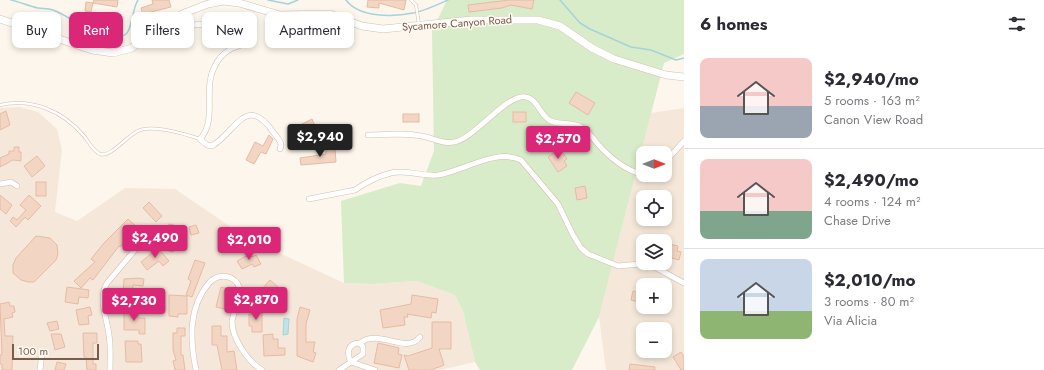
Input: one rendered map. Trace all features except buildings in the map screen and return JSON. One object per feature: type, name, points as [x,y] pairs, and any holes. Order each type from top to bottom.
[{"type":"main road","name":"Sycamore Canyon Road","points":[[189,12],[208,4],[228,1],[280,15],[330,14],[374,28],[388,29],[419,23],[497,19],[543,20],[560,26],[592,48],[614,59],[661,74],[684,77]]},
{"type":"main road","name":"Sycamore Canyon Road","points":[[0,20],[92,50],[113,53],[132,48]]},
{"type":"street","points":[[194,25],[224,26],[245,35],[247,39],[244,44],[224,54],[214,66],[208,89],[209,122],[207,129],[200,139],[207,145],[212,146],[241,119],[248,116],[257,116],[265,120],[280,140],[280,149]]},
{"type":"street","points":[[368,135],[414,134],[444,143],[457,142],[472,134],[509,102],[519,97],[525,97],[534,101],[550,120],[559,123],[576,124],[582,127],[601,148],[633,172],[636,173]]},
{"type":"street","points":[[672,154],[684,141]]},
{"type":"street","points":[[309,199],[355,190],[392,172],[438,175],[492,159],[516,157],[522,160],[558,204],[573,235],[581,248],[588,254],[618,266],[640,264],[653,266],[684,283]]},
{"type":"street","points":[[0,184],[11,182],[17,186]]},
{"type":"street","points":[[110,370],[109,334],[103,301],[103,290],[107,283],[150,232]]},
{"type":"street","points":[[196,370],[192,340],[192,325],[196,304],[210,282],[215,278],[222,276],[233,279],[238,285],[240,292],[233,318],[234,334],[253,362],[262,370]]},
{"type":"street","points":[[375,370],[351,362],[348,356],[350,348],[354,344],[360,343],[372,337],[409,344],[417,341],[420,337]]},
{"type":"street","points":[[339,370],[362,354],[363,347],[360,343]]},
{"type":"street","points":[[40,370],[42,353]]},
{"type":"lane","points":[[411,0],[416,5],[419,23]]},
{"type":"lane","points":[[0,105],[23,102],[57,113],[84,136],[99,154],[110,154],[131,134],[141,129],[174,132],[200,139]]},
{"type":"shaded area","points":[[20,107],[38,112],[57,129],[62,150],[55,212],[77,221],[125,188],[175,189],[247,238],[344,283],[372,284],[417,281],[455,295],[463,311],[475,362],[440,370],[0,370],[0,108]]},
{"type":"shaded area","points":[[684,108],[684,370],[606,370],[599,317],[636,172],[636,182],[672,182],[672,146],[643,146],[651,113]]},
{"type":"green space","points":[[447,0],[684,0],[684,54],[664,63],[643,146],[636,146],[636,172],[599,317],[572,370],[480,370],[475,362],[463,311],[455,295],[417,281],[372,284],[344,283],[341,201],[400,183],[421,186],[434,151],[432,31]]},
{"type":"water","points":[[284,318],[289,319],[288,334],[283,335]]},
{"type":"waterway","points":[[11,0],[61,13],[89,30],[108,38],[117,38],[128,32],[138,0]]},
{"type":"waterway","points":[[268,0],[288,4],[298,0]]},
{"type":"waterway","points":[[346,0],[359,10],[377,15],[396,15],[417,12],[448,0]]},
{"type":"waterway","points":[[560,0],[580,23],[590,29],[631,47],[651,50],[676,60],[684,58]]}]
